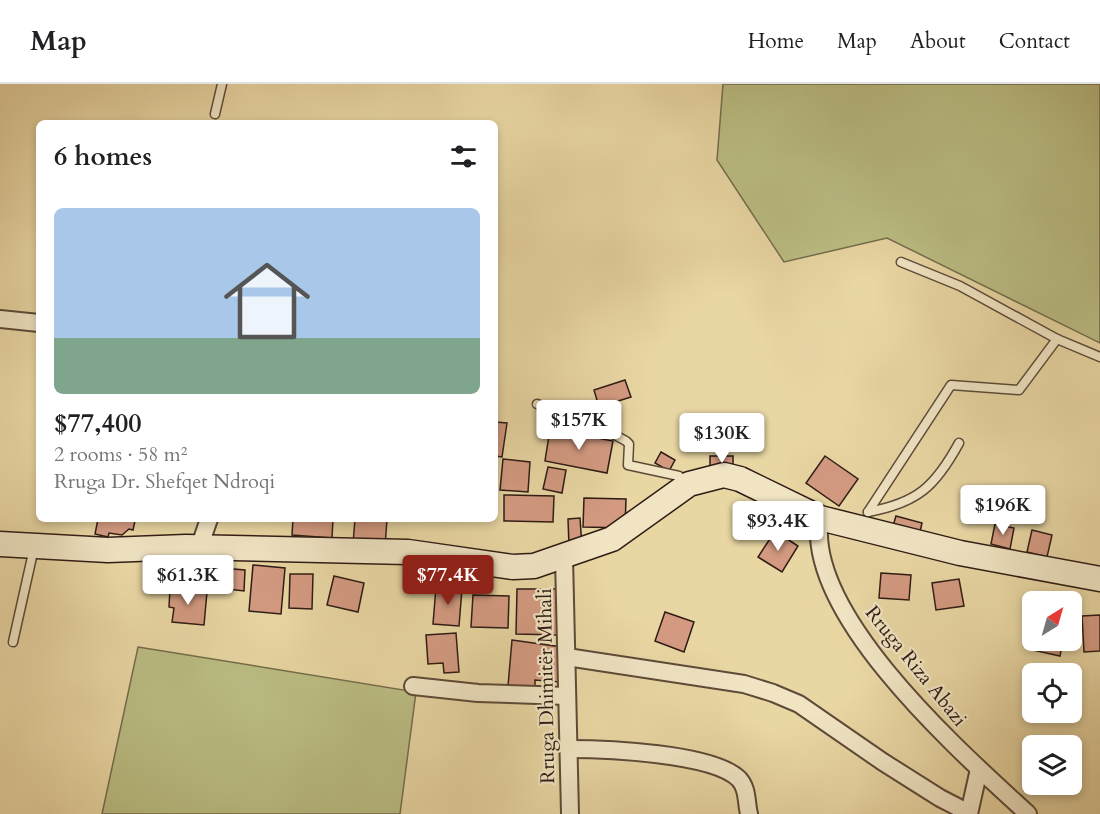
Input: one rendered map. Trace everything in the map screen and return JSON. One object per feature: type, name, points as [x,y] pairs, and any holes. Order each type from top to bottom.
[{"type":"main road","points":[[0,544],[108,550],[408,552],[513,567],[534,566],[564,558],[612,539],[689,484],[724,475],[740,479],[820,518],[864,520],[960,553],[1100,579]]},
{"type":"street","points":[[0,319],[36,323]]},
{"type":"street","name":"Rruga Riza Abazi","points":[[820,518],[818,532],[823,561],[838,602],[867,645],[914,703],[979,769],[1029,814]]},
{"type":"street","points":[[199,549],[207,522]]},
{"type":"street","name":"Rruga Dhimitër Mihali","points":[[564,558],[570,814]]},
{"type":"street","points":[[567,657],[744,684],[773,693],[799,704],[893,768],[969,813],[979,769]]},
{"type":"street","points":[[412,686],[478,693],[567,696]]},
{"type":"street","points":[[568,749],[637,752],[683,759],[729,772],[742,784],[749,814]]},
{"type":"lane","points":[[215,114],[222,84]]},
{"type":"lane","points":[[901,262],[960,286],[1057,339],[1100,357]]},
{"type":"lane","points":[[864,520],[951,385],[1019,390],[1057,339]]},
{"type":"lane","points":[[537,404],[598,426],[621,438],[629,444],[628,465],[679,476],[689,484]]},
{"type":"lane","points":[[864,520],[897,507],[918,495],[935,480],[959,443]]},
{"type":"lane","points":[[14,642],[34,546]]},
{"type":"green space","points":[[723,84],[1100,84],[1100,343],[887,238],[784,262],[717,160]]},
{"type":"green space","points":[[138,647],[416,692],[400,814],[102,814]]},
{"type":"building","points":[[625,380],[631,397],[599,407],[594,390]]},
{"type":"building","points":[[498,422],[507,423],[502,457],[498,456]]},
{"type":"building","points":[[550,429],[613,441],[607,473],[545,461]]},
{"type":"building","points":[[661,452],[675,460],[669,471],[655,463]]},
{"type":"building","points":[[710,456],[733,456],[733,472],[710,472]]},
{"type":"building","points":[[825,456],[858,479],[839,506],[806,483]]},
{"type":"building","points":[[503,459],[530,462],[528,492],[500,490]]},
{"type":"building","points":[[548,467],[566,470],[562,493],[543,489]]},
{"type":"building","points":[[504,495],[554,496],[553,522],[504,521]]},
{"type":"building","points":[[584,498],[626,499],[625,528],[583,527]]},
{"type":"building","points":[[896,516],[922,523],[920,532],[893,526]]},
{"type":"building","points":[[580,518],[582,547],[569,547],[568,519]]},
{"type":"building","points":[[97,522],[135,522],[133,530],[129,529],[122,535],[109,533],[108,537],[95,534]]},
{"type":"building","points":[[293,522],[333,522],[332,538],[292,535]]},
{"type":"building","points":[[355,522],[387,522],[385,547],[353,544]]},
{"type":"building","points":[[995,524],[1014,528],[1010,549],[991,544]]},
{"type":"building","points":[[1032,530],[1052,535],[1047,557],[1027,552]]},
{"type":"building","points":[[775,531],[798,546],[782,572],[758,557]]},
{"type":"building","points":[[253,565],[285,568],[281,614],[249,611]]},
{"type":"building","points":[[221,568],[245,570],[244,591],[219,588]]},
{"type":"building","points":[[881,573],[911,575],[909,600],[879,598]]},
{"type":"building","points":[[290,574],[313,574],[312,609],[289,608]]},
{"type":"building","points":[[334,576],[364,583],[358,612],[327,605]]},
{"type":"building","points":[[959,579],[964,606],[936,610],[932,583]]},
{"type":"building","points":[[436,587],[462,589],[459,626],[433,624]]},
{"type":"building","points":[[170,588],[207,592],[204,625],[172,622],[174,608],[169,607]]},
{"type":"building","points":[[517,589],[559,589],[558,635],[516,634]]},
{"type":"building","points":[[473,595],[509,596],[508,628],[471,627]]},
{"type":"building","points":[[665,612],[694,622],[684,652],[655,641]]},
{"type":"building","points":[[1100,615],[1100,651],[1084,652],[1082,616]]},
{"type":"building","points":[[456,633],[459,672],[444,673],[443,663],[428,664],[426,635]]},
{"type":"building","points":[[512,640],[562,647],[560,682],[535,680],[535,688],[508,686]]},
{"type":"building","points":[[1037,651],[1061,651],[1060,656]]}]
